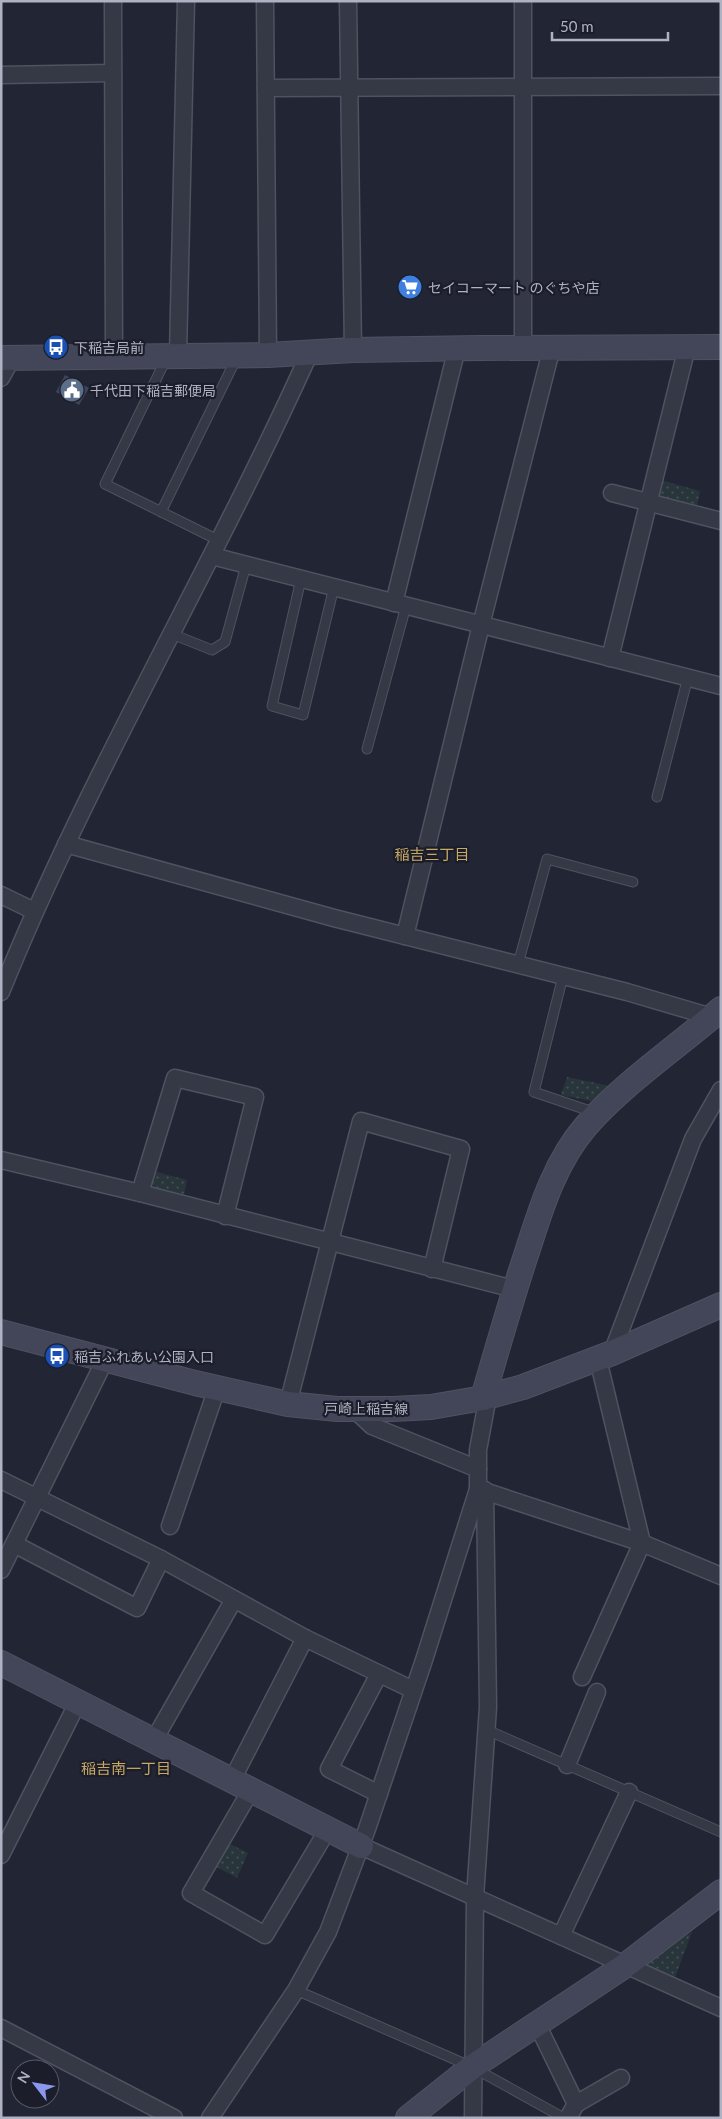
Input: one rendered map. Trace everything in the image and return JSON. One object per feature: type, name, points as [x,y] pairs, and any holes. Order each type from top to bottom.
[{"type":"street","points":[[113,1],[114,358]]},
{"type":"street","points":[[173,356],[186,1]]},
{"type":"street","points":[[265,1],[268,354]]},
{"type":"street","points":[[348,1],[353,350]]},
{"type":"street","points":[[523,1],[521,88],[523,347]]},
{"type":"street","points":[[1,76],[113,73]]},
{"type":"street","points":[[266,88],[721,86]]},
{"type":"street","points":[[5,365],[114,358],[353,350],[523,347],[721,347]]},
{"type":"street","points":[[405,936],[481,625],[552,347]]},
{"type":"street","points":[[610,658],[687,347]]},
{"type":"street","points":[[400,604],[457,348]]},
{"type":"street","points":[[1,992],[34,911],[66,844],[268,446],[310,352]]},
{"type":"street","points":[[612,493],[721,520]]},
{"type":"street","points":[[212,556],[721,686]]},
{"type":"street","points":[[66,844],[405,936],[674,1005],[716,1013]]},
{"type":"street","points":[[1,895],[34,911]]},
{"type":"street","points":[[473,2118],[475,1897],[487,1730],[482,1489],[478,1468],[478,1450],[486,1407],[483,1398],[514,1290],[544,1197],[562,1161],[586,1127],[618,1094],[716,1013]]},
{"type":"street","points":[[140,1193],[175,1078],[255,1097],[225,1216]]},
{"type":"street","points":[[582,1677],[642,1543],[605,1356],[693,1139],[721,1090]]},
{"type":"street","points":[[288,1404],[361,1121],[461,1149],[432,1269]]},
{"type":"street","points":[[1,1160],[140,1193],[514,1290]]},
{"type":"street","name":"戸崎上稲吉線","points":[[1,1332],[105,1360],[288,1404],[355,1410],[431,1406],[483,1398],[523,1387],[605,1356],[721,1306]]},
{"type":"street","points":[[1,1570],[105,1360]]},
{"type":"street","points":[[170,1526],[217,1388]]},
{"type":"street","points":[[355,1410],[372,1426],[478,1468]]},
{"type":"street","points":[[1,1480],[161,1560],[233,1601],[305,1638],[413,1690]]},
{"type":"street","points":[[482,1489],[642,1543],[721,1576]]},
{"type":"street","points":[[210,2118],[296,1990],[328,1932],[361,1846],[482,1489]]},
{"type":"street","points":[[14,1544],[137,1608],[161,1560]]},
{"type":"street","points":[[154,1740],[233,1601]]},
{"type":"street","points":[[305,1638],[242,1785],[190,1893],[264,1935],[328,1829]]},
{"type":"street","points":[[2,1666],[154,1740],[361,1846],[721,2008]]},
{"type":"street","points":[[379,1674],[329,1769],[379,1794]]},
{"type":"street","points":[[567,1765],[597,1692]]},
{"type":"street","points":[[1,1855],[78,1702]]},
{"type":"street","points":[[561,1936],[629,1792]]},
{"type":"street","points":[[408,2118],[472,2067],[626,1965],[721,1892]]},
{"type":"street","points":[[536,2024],[572,2111],[621,2078]]},
{"type":"street","points":[[1,2028],[174,2118]]},
{"type":"lane","points":[[160,512],[238,355]]},
{"type":"lane","points":[[173,356],[105,484],[220,541]]},
{"type":"lane","points":[[172,634],[212,650],[224,642],[246,565]]},
{"type":"lane","points":[[301,579],[272,706],[303,715],[334,587]]},
{"type":"lane","points":[[367,749],[400,604]]},
{"type":"lane","points":[[657,797],[688,677]]},
{"type":"lane","points":[[518,964],[547,859],[633,882]]},
{"type":"lane","points":[[563,976],[534,1092],[599,1114]]},
{"type":"lane","points":[[487,1730],[721,1832]]},
{"type":"lane","points":[[296,1990],[472,2067],[564,2118]]},
{"type":"shaded area","points":[[657,479],[700,491],[696,511],[652,499]]},
{"type":"shaded area","points":[[567,1077],[620,1088],[605,1104],[561,1095]]},
{"type":"shaded area","points":[[153,1171],[187,1180],[183,1200],[149,1191]]},
{"type":"shaded area","points":[[222,1840],[248,1853],[237,1878],[209,1863]]},
{"type":"shaded area","points":[[692,1932],[673,1983],[631,1966]]},
{"type":"building","points":[[65,375],[89,388],[79,405],[56,392]]},
{"type":"place","name":"セイコーマート のぐちや店","points":[[410,287]]},
{"type":"place","name":"下稲吉局前","points":[[56,347]]},
{"type":"place","name":"千代田下稲吉郵便局","points":[[72,390]]},
{"type":"place","name":"稲吉ふれあい公園入口","points":[[57,1356]]},
{"type":"district","name":"稲吉三丁目","points":[[432,854]]},
{"type":"district","name":"稲吉南一丁目","points":[[126,1768]]}]
